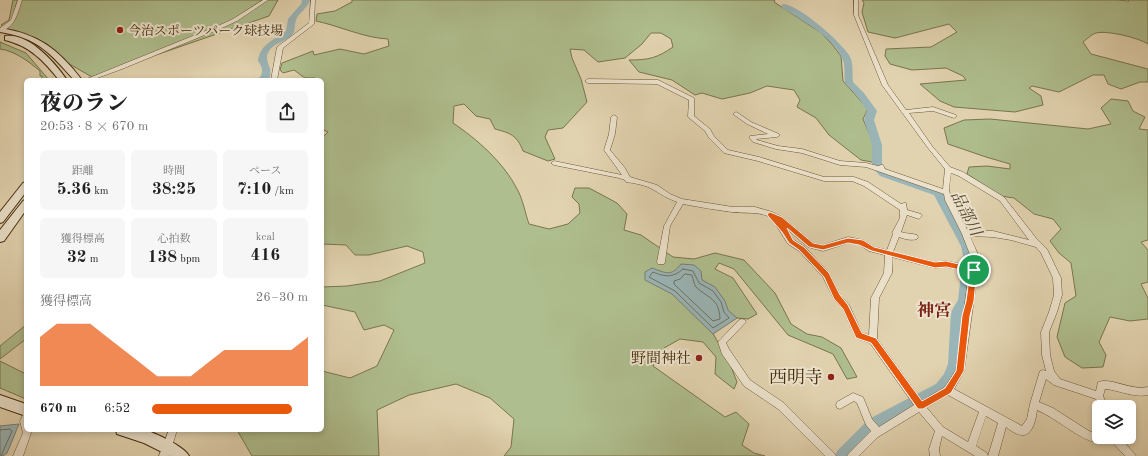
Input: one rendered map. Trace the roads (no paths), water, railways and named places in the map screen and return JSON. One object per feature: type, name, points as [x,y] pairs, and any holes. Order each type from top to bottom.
[{"type":"street","points":[[0,32],[13,21],[20,0]]},
{"type":"street","points":[[92,78],[222,26],[235,20],[266,0]]},
{"type":"street","points":[[274,78],[280,47],[311,24],[313,0]]},
{"type":"street","points":[[856,0],[856,15],[884,85],[930,147],[948,169],[960,174],[1002,199],[1044,251],[1057,278],[1058,295],[1045,332],[1046,354],[1050,372],[1056,382]]},
{"type":"street","points":[[0,32],[30,45],[44,56],[61,78]]},
{"type":"street","points":[[0,32],[26,34],[40,41],[56,55],[76,78]]},
{"type":"street","points":[[588,81],[658,82],[694,96],[691,117],[708,130],[711,137],[726,152],[759,159],[824,179],[852,179],[866,184],[903,208],[919,216]]},
{"type":"street","points":[[904,112],[933,109],[954,116]]},
{"type":"street","points":[[736,114],[749,124],[778,135],[752,137],[755,141],[778,148],[802,151],[840,163],[881,168],[947,193]]},
{"type":"street","points":[[614,117],[613,130],[607,150],[623,170],[628,180]]},
{"type":"street","points":[[554,163],[619,176],[654,188],[681,201],[733,210],[755,210],[770,214],[780,219],[811,245],[823,248],[848,240],[860,242],[872,249],[889,252],[935,265],[946,264],[974,270]]},
{"type":"street","points":[[852,456],[878,432],[948,390],[960,371],[966,316],[970,301],[975,257],[966,234],[948,200],[948,169]]},
{"type":"street","points":[[0,219],[24,188]]},
{"type":"street","points":[[661,262],[667,226],[681,201]]},
{"type":"street","points":[[0,238],[24,206]]},
{"type":"street","points":[[903,208],[903,218],[889,252],[888,273],[875,298],[873,340],[920,406],[940,430],[984,456]]},
{"type":"street","points":[[770,214],[785,230],[791,242],[802,249],[826,275],[837,297],[846,307],[859,336],[873,340]]},
{"type":"street","points":[[966,234],[980,232],[996,234],[1038,245]]},
{"type":"street","points":[[896,233],[906,237],[914,237]]},
{"type":"street","points":[[742,322],[722,342],[725,351],[747,383],[780,406],[798,421],[831,456]]},
{"type":"street","points":[[948,390],[1023,431],[1028,428],[1031,423],[1034,404],[1043,374],[1056,382],[1099,396]]},
{"type":"street","points":[[1101,400],[1099,396],[1101,385],[1108,384],[1142,394],[1148,392]]},
{"type":"street","points":[[840,405],[853,397],[860,400],[869,422],[878,432]]},
{"type":"street","points":[[0,401],[24,409]]},
{"type":"street","points":[[1034,404],[1050,411],[1092,437]]},
{"type":"street","points":[[971,447],[984,411]]},
{"type":"street","points":[[994,456],[1003,421]]},
{"type":"street","points":[[935,456],[934,449],[940,430]]},
{"type":"street","points":[[18,456],[26,432]]},
{"type":"street","points":[[135,432],[166,451],[182,456]]},
{"type":"street","points":[[166,451],[172,432]]},
{"type":"street","points":[[1120,444],[1131,456]]},
{"type":"water","points":[[681,264],[694,265],[701,271],[702,280],[715,287],[725,301],[728,310],[737,318],[713,334],[672,294],[645,280],[645,272],[652,268],[668,273],[674,271]]},
{"type":"water","points":[[19,424],[7,453],[0,456],[0,426]]},
{"type":"waterway","points":[[265,78],[266,67],[262,61],[265,51],[268,47],[289,33],[291,30],[292,19],[305,4],[306,0]]},
{"type":"waterway","name":"品部川","points":[[785,6],[822,31],[839,47],[845,56],[848,64],[849,83],[861,95],[872,111],[869,120],[877,145],[877,167],[884,173],[938,192],[967,246],[969,256],[964,301],[957,312],[955,364],[949,378],[941,388],[874,424],[842,456]]},
{"type":"place","name":"今治スポーツパーク球技場","points":[[120,30]]},
{"type":"place","name":"野間神社","points":[[699,358]]},
{"type":"place","name":"西明寺","points":[[831,377]]},
{"type":"district","name":"神宮","points":[[934,310]]}]
